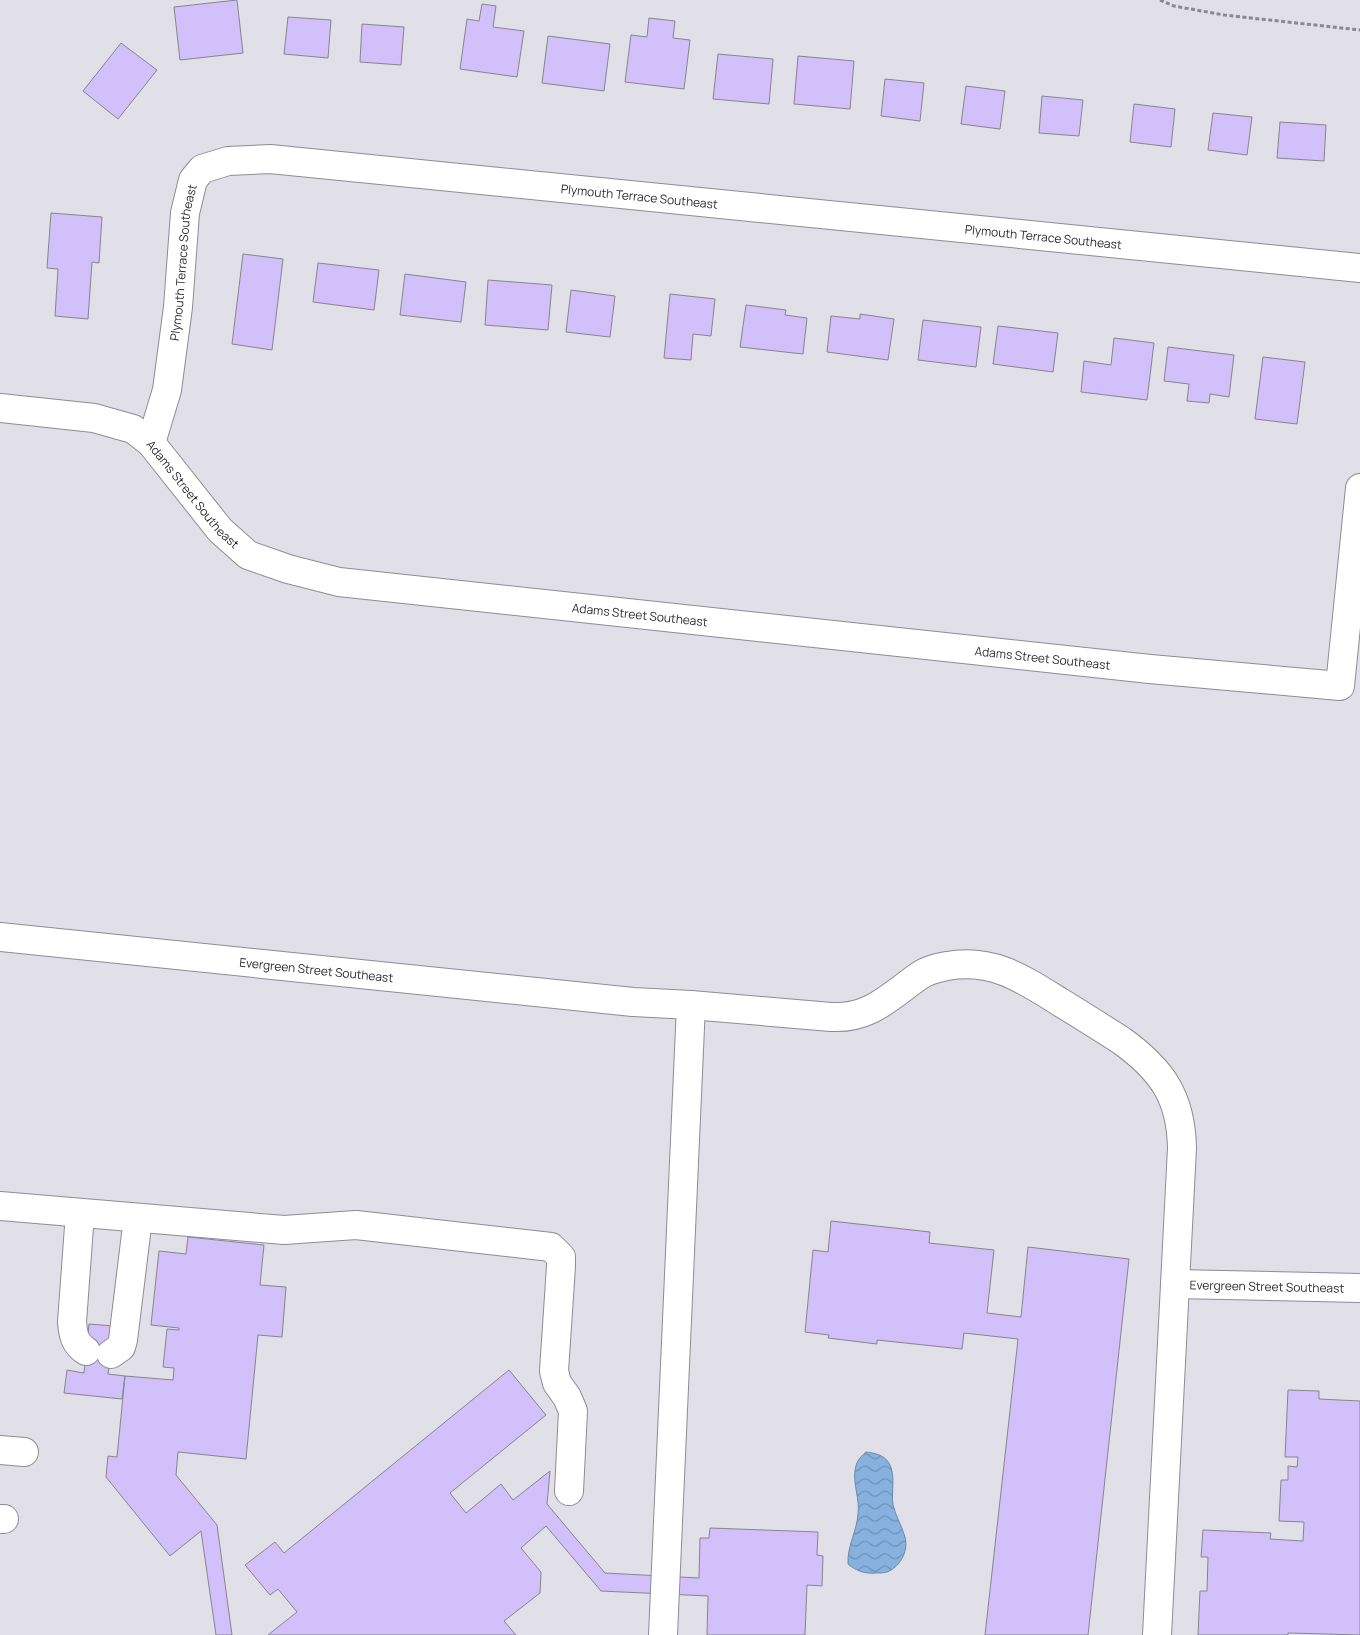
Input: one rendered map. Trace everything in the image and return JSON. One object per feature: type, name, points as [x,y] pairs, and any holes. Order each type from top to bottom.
[{"type":"street","name":"Plymouth Terrace Southeast","points":[[151,443],[167,390],[178,307],[185,213],[193,180],[202,169],[228,161],[279,160],[1360,268]]},
{"type":"street","name":"Adams Street Southeast","points":[[0,408],[94,418],[132,428],[151,443],[220,530],[248,554],[288,569],[340,582],[1140,668],[1340,686],[1360,488]]},
{"type":"street","name":"Evergreen Street Southeast","points":[[0,937],[633,1002],[840,1017],[858,1015],[878,1007],[920,975],[936,968],[969,964],[992,967],[1017,976],[1138,1052],[1157,1072],[1173,1095],[1180,1119],[1182,1148],[1157,1635]]},
{"type":"street","points":[[663,1635],[691,1006]]},
{"type":"street","points":[[0,1206],[284,1230],[356,1225],[551,1247],[560,1258],[561,1266],[554,1377],[570,1403],[574,1418],[569,1491]]},
{"type":"street","points":[[80,1213],[72,1322],[73,1334],[76,1342],[99,1352],[121,1348],[138,1218]]},
{"type":"street","name":"Evergreen Street Southeast","points":[[1175,1284],[1360,1288]]},
{"type":"path","points":[[1160,0],[1174,6],[1224,15],[1360,30]]},
{"type":"water","points":[[866,1452],[882,1456],[889,1463],[893,1478],[893,1505],[906,1542],[902,1558],[892,1570],[884,1573],[864,1572],[854,1569],[848,1564],[849,1551],[858,1514],[855,1468],[858,1460]]},
{"type":"building","points":[[237,0],[243,53],[180,60],[174,7]]},
{"type":"building","points":[[482,4],[496,6],[493,27],[524,31],[517,77],[460,69],[467,19],[479,21]]},
{"type":"building","points":[[288,17],[331,20],[328,58],[284,54]]},
{"type":"building","points":[[649,18],[675,21],[673,38],[690,40],[684,89],[625,82],[631,35],[647,37]]},
{"type":"building","points":[[362,24],[404,27],[401,65],[360,62]]},
{"type":"building","points":[[548,36],[610,44],[604,91],[542,83]]},
{"type":"building","points":[[121,43],[157,70],[118,119],[83,91]]},
{"type":"building","points":[[718,54],[773,59],[769,104],[713,99]]},
{"type":"building","points":[[798,56],[854,61],[850,109],[794,104]]},
{"type":"building","points":[[885,79],[924,83],[920,121],[881,116]]},
{"type":"building","points":[[966,86],[1005,91],[1000,129],[961,124]]},
{"type":"building","points":[[1042,96],[1083,100],[1079,136],[1039,133]]},
{"type":"building","points":[[1134,104],[1175,109],[1171,147],[1130,142]]},
{"type":"building","points":[[1213,113],[1252,117],[1247,155],[1208,150]]},
{"type":"building","points":[[1280,122],[1326,125],[1324,161],[1277,158]]},
{"type":"building","points":[[51,213],[102,217],[99,263],[92,262],[88,319],[55,316],[58,269],[47,268]]},
{"type":"building","points":[[243,254],[283,259],[272,350],[232,344]]},
{"type":"building","points":[[318,263],[379,270],[374,310],[313,302]]},
{"type":"building","points":[[405,274],[466,282],[461,322],[400,315]]},
{"type":"building","points":[[488,280],[552,285],[548,330],[485,325]]},
{"type":"building","points":[[571,290],[615,296],[610,337],[566,332]]},
{"type":"building","points":[[670,294],[715,299],[711,336],[693,334],[691,360],[664,358]]},
{"type":"building","points":[[746,305],[786,310],[785,315],[807,318],[803,354],[740,347]]},
{"type":"building","points":[[860,314],[894,319],[888,360],[827,352],[831,316],[860,319]]},
{"type":"building","points":[[923,320],[981,327],[976,367],[918,360]]},
{"type":"building","points":[[998,326],[1058,333],[1053,372],[993,364]]},
{"type":"building","points":[[1114,338],[1154,343],[1147,400],[1081,392],[1084,361],[1111,365]]},
{"type":"building","points":[[1168,347],[1234,355],[1229,397],[1210,394],[1209,403],[1187,401],[1189,384],[1164,381]]},
{"type":"building","points":[[1263,357],[1305,362],[1297,424],[1255,419]]},
{"type":"building","points":[[831,1221],[930,1232],[929,1243],[994,1250],[987,1313],[1021,1317],[1028,1247],[1129,1259],[1088,1635],[985,1635],[1018,1339],[964,1333],[962,1349],[877,1340],[877,1344],[828,1338],[829,1335],[805,1332],[813,1250],[828,1252]]},
{"type":"building","points":[[188,1237],[264,1245],[260,1285],[286,1287],[282,1337],[258,1335],[246,1459],[178,1452],[176,1475],[217,1525],[232,1635],[216,1635],[201,1531],[170,1556],[106,1477],[108,1456],[117,1457],[125,1376],[173,1380],[174,1368],[163,1367],[167,1329],[179,1330],[179,1328],[151,1325],[159,1251],[186,1254]]},
{"type":"building","points":[[89,1324],[114,1326],[108,1374],[125,1376],[122,1399],[64,1393],[67,1370],[84,1373]]},
{"type":"building","points":[[509,1370],[546,1415],[450,1493],[466,1513],[501,1484],[513,1500],[550,1471],[547,1504],[605,1573],[699,1578],[700,1538],[709,1538],[710,1528],[818,1532],[817,1555],[823,1556],[822,1586],[807,1585],[805,1635],[707,1635],[708,1596],[601,1591],[546,1526],[521,1548],[541,1572],[540,1593],[504,1621],[516,1635],[268,1635],[297,1612],[278,1589],[270,1595],[245,1565],[275,1542],[284,1553]]},
{"type":"building","points":[[1288,1390],[1319,1391],[1319,1399],[1360,1401],[1360,1635],[1288,1633],[1288,1635],[1198,1635],[1200,1591],[1207,1591],[1208,1557],[1201,1557],[1203,1530],[1271,1533],[1270,1539],[1303,1541],[1304,1522],[1279,1521],[1281,1480],[1288,1480],[1288,1466],[1297,1467],[1298,1457],[1285,1457]]}]
